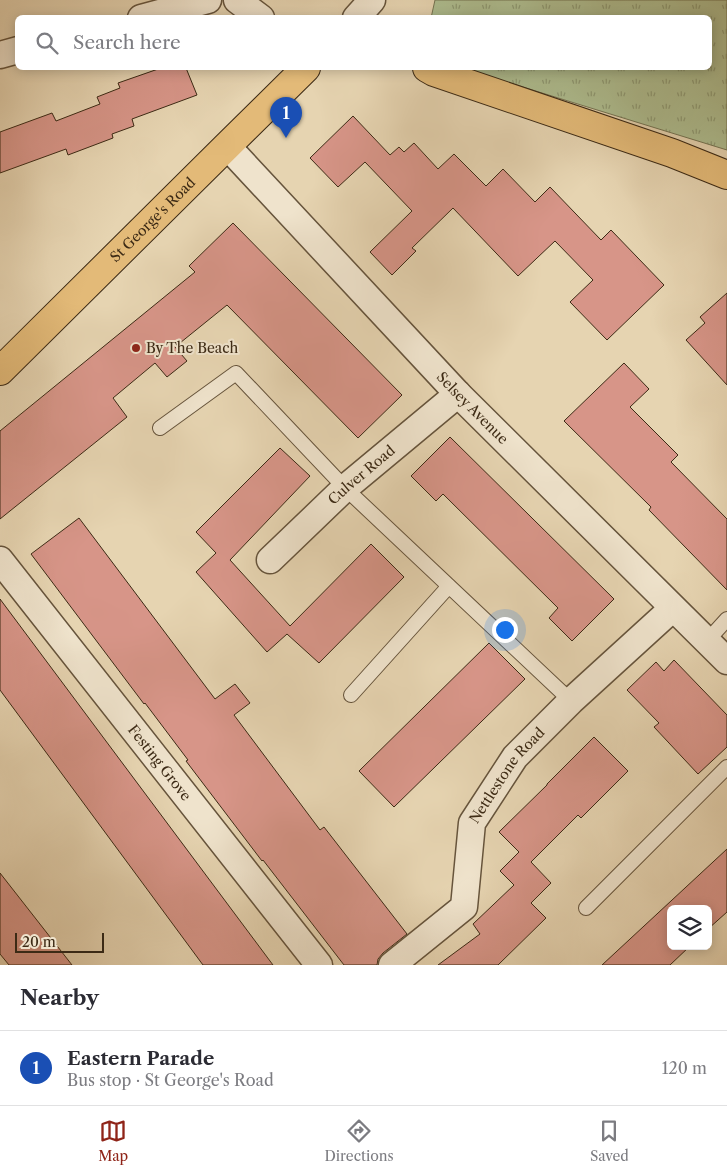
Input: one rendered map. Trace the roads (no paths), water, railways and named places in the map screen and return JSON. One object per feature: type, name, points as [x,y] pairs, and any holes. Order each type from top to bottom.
[{"type":"main road","name":"St George's Road","points":[[0,371],[304,70]]},
{"type":"main road","points":[[430,70],[672,153],[727,175]]},
{"type":"street","points":[[152,15],[208,0]]},
{"type":"street","points":[[237,0],[257,15]]},
{"type":"street","points":[[359,15],[372,0]]},
{"type":"street","points":[[0,55],[15,51]]},
{"type":"street","name":"Selsey Avenue","points":[[227,146],[458,394],[727,661]]},
{"type":"street","name":"Culver Road","points":[[270,560],[345,488],[458,394]]},
{"type":"street","name":"Festing Grove","points":[[2,568],[319,965]]},
{"type":"street","name":"Nettlestone Road","points":[[392,965],[464,906],[472,823],[515,757],[571,701],[673,608]]},
{"type":"lane","points":[[160,428],[236,372],[345,488],[571,701]]},
{"type":"lane","points":[[351,696],[449,586]]},
{"type":"lane","points":[[706,641],[727,619]]},
{"type":"lane","points":[[586,908],[727,767]]},
{"type":"place","name":"Eastern Parade","points":[[286,138]]},
{"type":"place","name":"By The Beach","points":[[136,348]]}]
